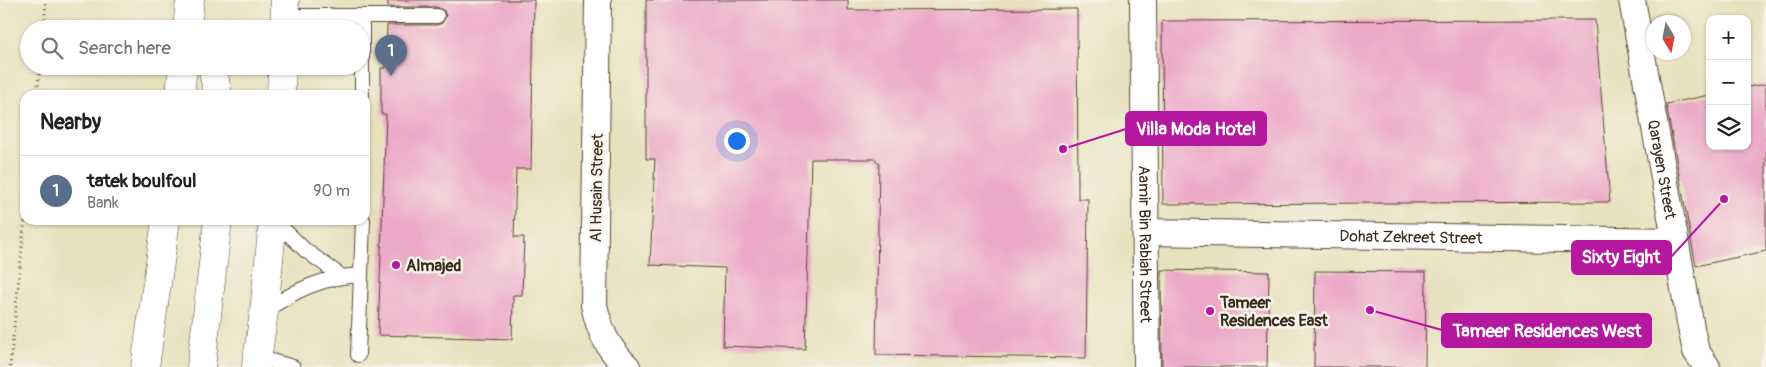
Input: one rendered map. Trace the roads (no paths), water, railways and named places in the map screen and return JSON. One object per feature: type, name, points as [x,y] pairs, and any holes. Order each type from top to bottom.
[{"type":"highway","points":[[181,90],[182,75]]},
{"type":"highway","points":[[214,75],[217,90]]},
{"type":"highway","points":[[281,90],[282,75]]},
{"type":"highway","points":[[146,367],[165,225]]},
{"type":"highway","points":[[201,367],[217,225]]},
{"type":"highway","points":[[257,362],[273,225]]},
{"type":"street","name":"Al Husain Street","points":[[598,0],[594,305],[598,323],[605,340],[615,355],[627,367]]},
{"type":"street","name":"Aamir Bin Rabiah Street","points":[[1143,0],[1146,367]]},
{"type":"street","name":"Qarayen Street","points":[[1632,0],[1694,342],[1696,351],[1707,367]]},
{"type":"street","name":"Dohat Zekreet Street","points":[[1146,232],[1676,241]]},
{"type":"lane","points":[[285,15],[437,16]]},
{"type":"lane","points":[[362,75],[362,90]]},
{"type":"lane","points":[[279,225],[305,250],[341,276]]},
{"type":"lane","points":[[358,355],[363,225]]},
{"type":"lane","points":[[264,312],[300,290],[320,281],[341,276],[361,275]]},
{"type":"lane","points":[[257,362],[293,367]]},
{"type":"place","name":"tatek boulfoul","points":[[391,76]]},
{"type":"place","name":"Villa Moda Hotel","points":[[1063,149]]},
{"type":"place","name":"Sixty Eight","points":[[1724,199]]},
{"type":"place","name":"Almajed","points":[[396,265]]},
{"type":"place","name":"Tameer Residences West","points":[[1370,310]]},
{"type":"place","name":"Tameer Residences East","points":[[1210,311]]}]
